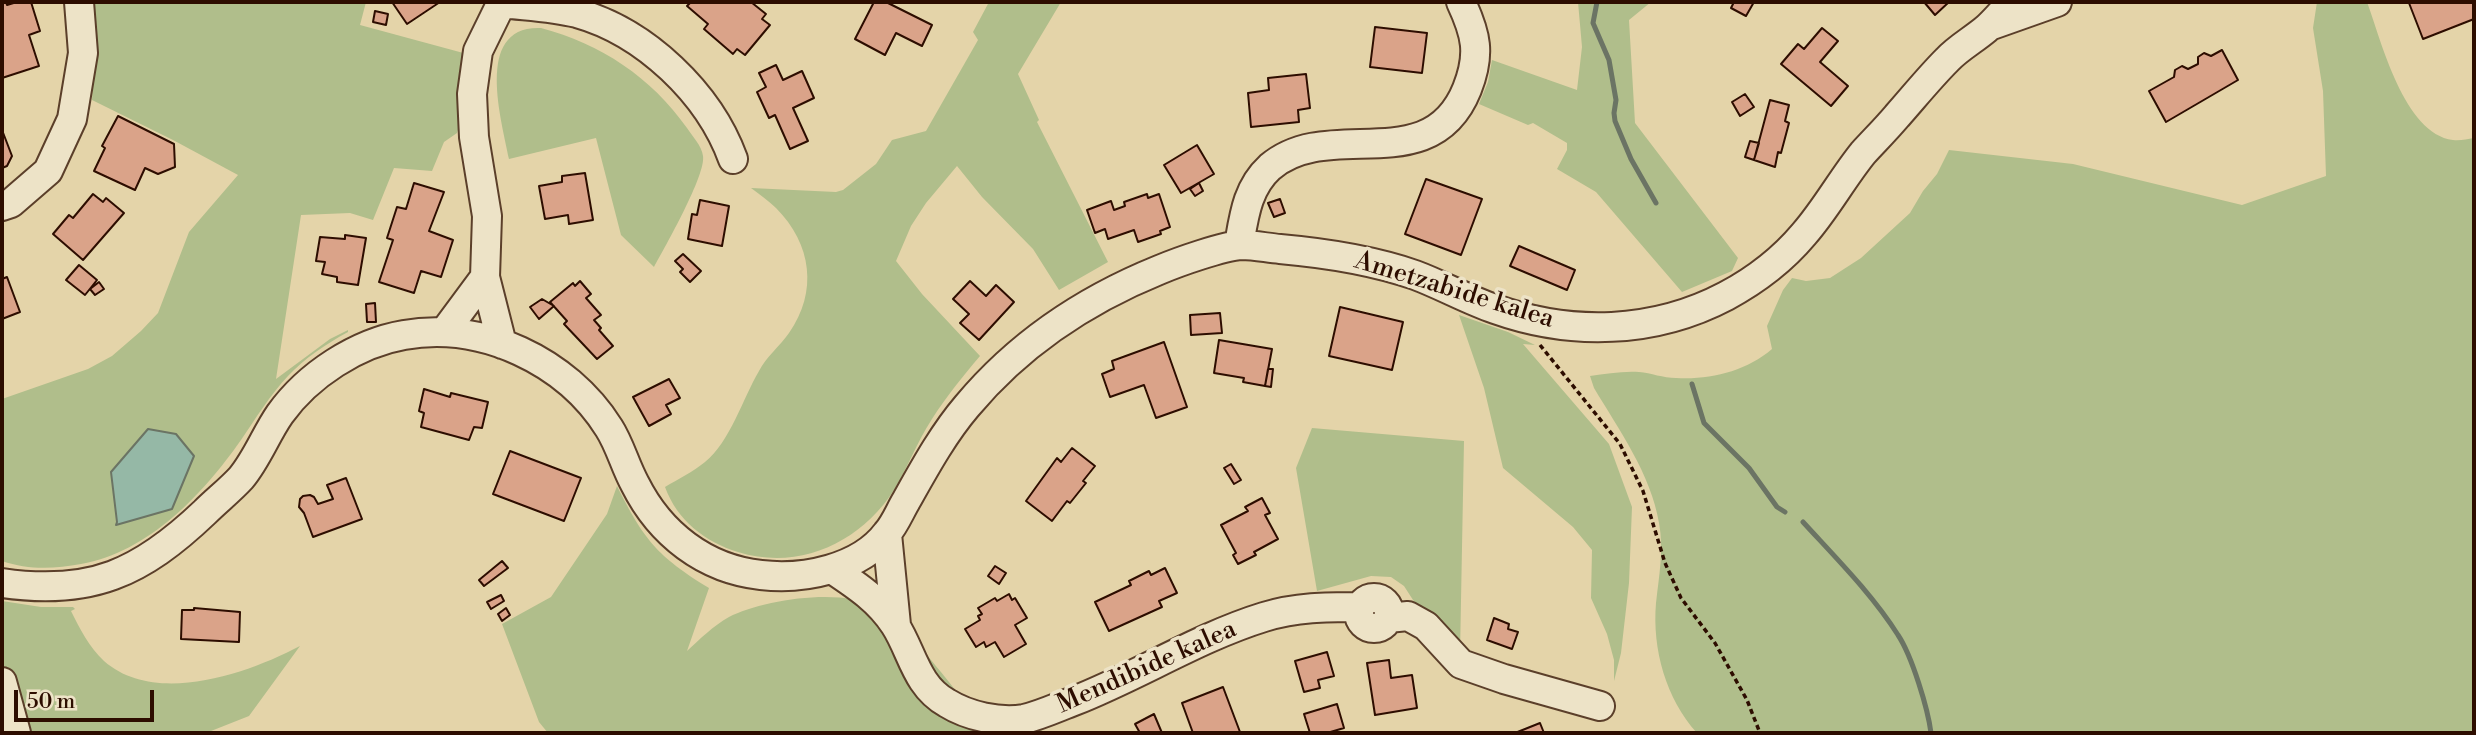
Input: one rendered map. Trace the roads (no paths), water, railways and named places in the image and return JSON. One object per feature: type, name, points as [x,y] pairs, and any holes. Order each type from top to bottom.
[{"type":"street","points":[[2,206],[12,202],[47,171],[72,119],[83,54],[79,2]]},
{"type":"street","points":[[502,344],[485,277],[487,216],[474,137],[472,94],[478,51],[502,2],[575,12],[602,22],[639,43],[683,81],[714,120],[733,159]]},
{"type":"street","points":[[1239,245],[1247,202],[1252,190],[1269,168],[1280,160],[1308,149],[1414,141],[1436,127],[1455,109],[1465,95],[1475,62],[1474,29],[1461,2]]},
{"type":"street","name":"Ametzabide kalea","points":[[887,534],[921,475],[965,408],[1022,350],[1088,303],[1163,268],[1239,245],[1331,254],[1412,274],[1492,309],[1538,323],[1587,328],[1635,326],[1682,314],[1727,295],[1768,269],[1803,235],[1861,156],[1949,57],[1990,26],[2012,2]]},
{"type":"street","points":[[1990,26],[2057,2]]},
{"type":"street","points":[[445,331],[485,277]]},
{"type":"street","points":[[2,583],[35,587],[75,586],[141,564],[172,544],[242,477],[283,409],[309,383],[336,362],[369,345],[402,335],[445,331],[502,344],[547,365],[575,386],[596,408],[614,435],[643,500],[660,523],[680,542],[705,558],[757,575],[787,576],[832,569],[864,553],[887,534]]},
{"type":"street","points":[[887,534],[896,625]]},
{"type":"street","points":[[832,569],[872,596],[896,625]]},
{"type":"street","name":"Mendibide kalea","points":[[896,625],[921,679],[944,702],[966,712],[993,719],[1022,719],[1110,687],[1202,642],[1265,617],[1313,607],[1359,607],[1371,598],[1381,599],[1388,607],[1388,618],[1408,616],[1426,626],[1461,664],[1600,706]]},
{"type":"street","points":[[2,682],[16,733]]},
{"type":"waterway","points":[[1597,2],[1593,23],[1609,60],[1616,100],[1615,121],[1631,159],[1656,203]]},
{"type":"waterway","points":[[1692,384],[1704,423],[1749,468],[1777,507],[1785,512]]},
{"type":"waterway","points":[[1803,522],[1865,591],[1898,635],[1919,683],[1931,733]]}]
